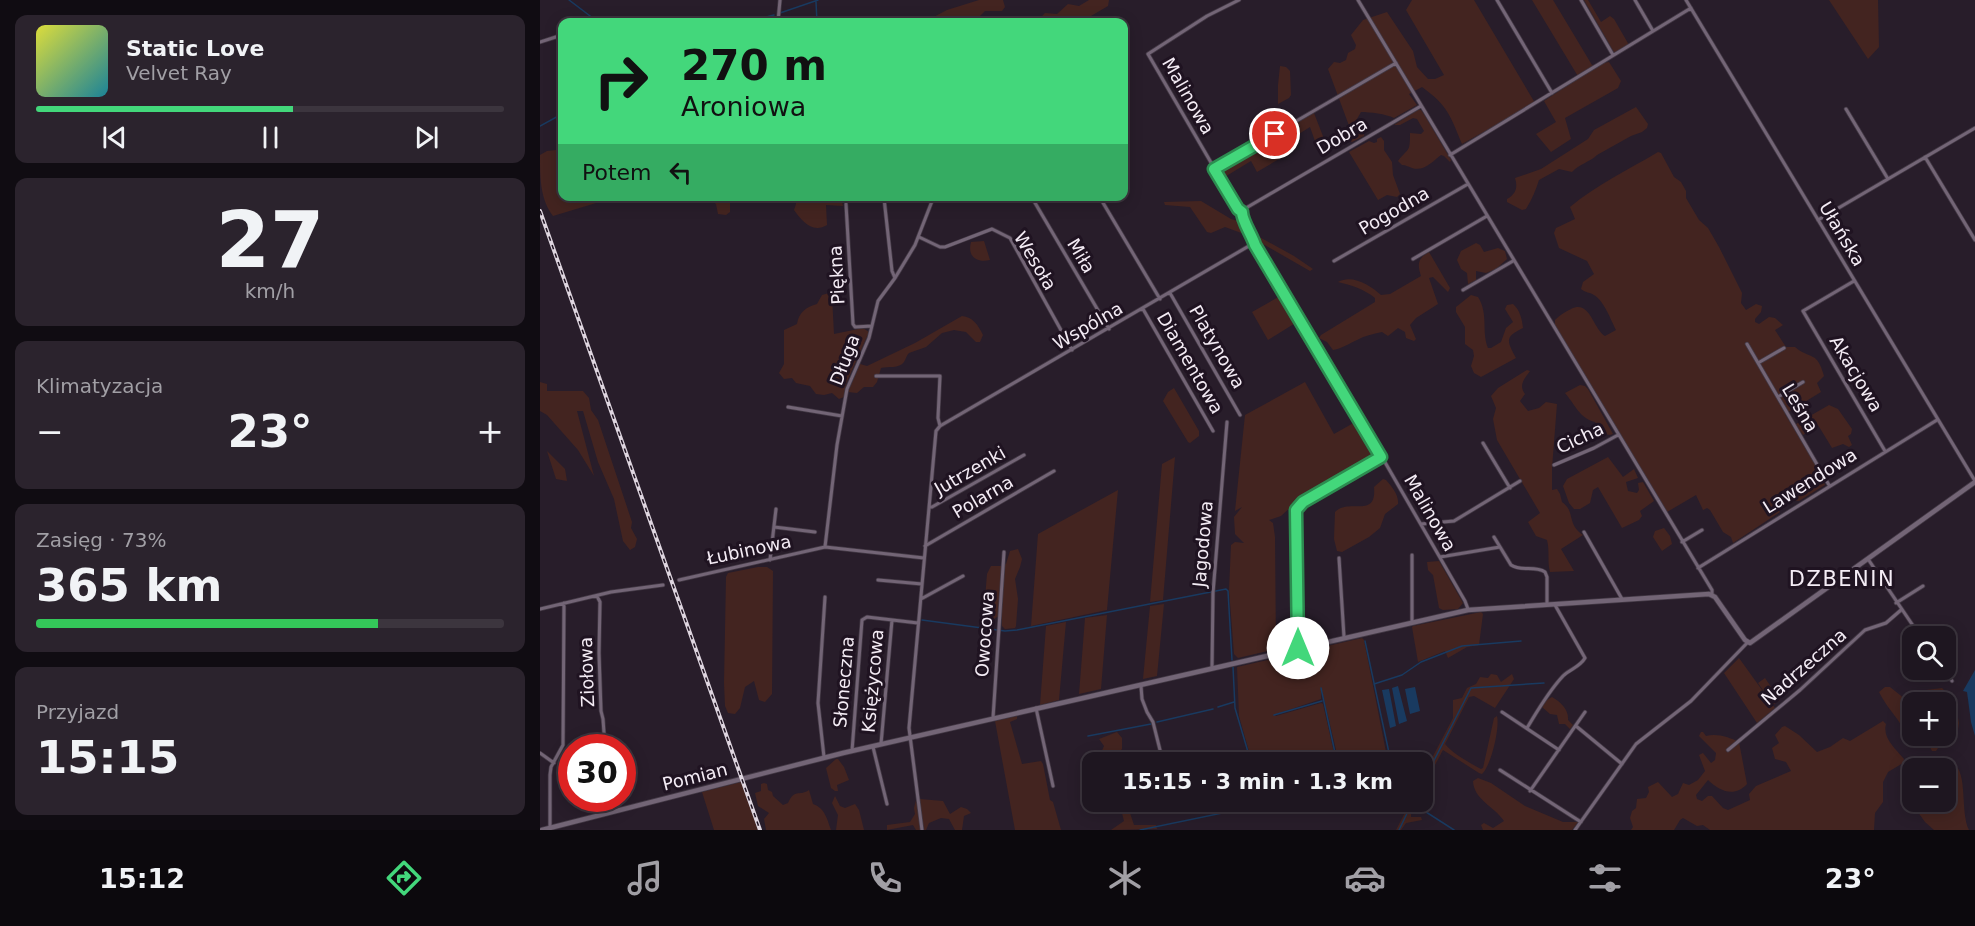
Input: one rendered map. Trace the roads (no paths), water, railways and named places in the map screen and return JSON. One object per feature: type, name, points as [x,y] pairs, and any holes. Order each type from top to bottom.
[{"type":"street","points":[[778,18],[780,0]]},
{"type":"street","name":"Malinowa","points":[[1239,0],[1207,16],[1148,54],[1214,169],[1242,212],[1242,217],[1253,235],[1254,243],[1421,524],[1468,610]]},
{"type":"street","points":[[1358,0],[1712,594],[1748,642]]},
{"type":"street","points":[[1497,0],[1552,93]]},
{"type":"street","points":[[1581,0],[1613,55]]},
{"type":"street","points":[[1635,0],[1653,31]]},
{"type":"street","name":"Ułańska","points":[[1686,0],[1975,482]]},
{"type":"street","points":[[1450,155],[1691,8]]},
{"type":"street","points":[[540,42],[558,36]]},
{"type":"street","points":[[1214,169],[1396,63]]},
{"type":"street","name":"Dobra","points":[[1242,212],[1421,106]]},
{"type":"street","points":[[1846,109],[1888,179]]},
{"type":"street","points":[[1818,220],[1975,128]]},
{"type":"street","points":[[1925,157],[1975,240]]},
{"type":"street","name":"Pogodna","points":[[1334,261],[1468,184]]},
{"type":"street","points":[[884,201],[892,271],[895,278]]},
{"type":"street","name":"Długa","points":[[825,547],[847,389],[864,350],[878,301],[895,278],[919,237],[932,201]]},
{"type":"street","name":"Miła","points":[[1033,201],[1109,329]]},
{"type":"street","points":[[1102,201],[1160,299]]},
{"type":"street","name":"Piękna","points":[[846,204],[853,324],[855,327],[872,326]]},
{"type":"street","points":[[1413,259],[1487,216]]},
{"type":"street","name":"Wesoła","points":[[919,237],[940,247],[992,229],[1010,238],[1072,350]]},
{"type":"street","name":"Wspólna","points":[[940,426],[1254,243]]},
{"type":"street","points":[[1463,290],[1514,261]]},
{"type":"street","name":"Akacjowa","points":[[1854,280],[1803,311],[1885,451]]},
{"type":"street","name":"Platynowa","points":[[1170,293],[1240,415]]},
{"type":"street","name":"Diamentowa","points":[[1143,309],[1213,431]]},
{"type":"street","name":"Leśna","points":[[1747,345],[1828,485]]},
{"type":"street","points":[[1758,363],[1784,348]]},
{"type":"street","points":[[876,376],[940,376],[938,418],[940,426],[934,435],[909,738],[922,830]]},
{"type":"street","points":[[1778,397],[1803,382]]},
{"type":"street","points":[[788,407],[842,416]]},
{"type":"street","name":"Lawendowa","points":[[1698,568],[1828,485],[1937,420]]},
{"type":"street","name":"Jagodowa","points":[[1212,667],[1213,593],[1227,422]]},
{"type":"street","name":"Cicha","points":[[1554,465],[1618,435]]},
{"type":"street","points":[[1484,443],[1510,488]]},
{"type":"street","name":"Jutrzenki","points":[[929,507],[1024,455]]},
{"type":"street","points":[[1298,648],[1296,510],[1303,502],[1381,457]]},
{"type":"street","name":"Polarna","points":[[925,546],[1054,471]]},
{"type":"street","points":[[1421,524],[1454,521],[1520,482]]},
{"type":"street","points":[[1575,830],[1639,741],[1691,701],[1748,642],[1764,633],[1975,482]]},
{"type":"street","points":[[770,560],[776,509]]},
{"type":"street","points":[[774,527],[815,532]]},
{"type":"street","points":[[1682,542],[1702,530]]},
{"type":"street","points":[[1584,532],[1622,599]]},
{"type":"street","points":[[1494,537],[1511,565],[1545,572],[1547,604]]},
{"type":"street","name":"Łubinowa","points":[[679,580],[825,547],[924,558]]},
{"type":"street","points":[[1440,557],[1500,547]]},
{"type":"street","name":"Owocowa","points":[[993,718],[1004,552]]},
{"type":"street","points":[[1412,555],[1412,622]]},
{"type":"street","points":[[1339,558],[1344,637]]},
{"type":"street","points":[[1868,559],[1913,626]]},
{"type":"street","points":[[921,599],[963,576]]},
{"type":"street","points":[[878,580],[922,584]]},
{"type":"street","points":[[540,609],[597,596],[663,585]]},
{"type":"street","points":[[1896,603],[1923,586]]},
{"type":"street","name":"Pomian","points":[[542,830],[822,758],[1468,610],[1712,594]]},
{"type":"street","name":"Ziołowa","points":[[597,596],[600,602],[599,653],[604,734]]},
{"type":"street","points":[[822,758],[818,703],[825,597]]},
{"type":"street","points":[[550,828],[549,786],[554,763],[563,745],[564,603]]},
{"type":"street","points":[[1527,728],[1541,704],[1561,678],[1585,658],[1554,604]]},
{"type":"street","name":"Nadrzeczna","points":[[1728,750],[1800,690],[1865,630],[1886,623],[1901,610]]},
{"type":"street","name":"Słoneczna","points":[[852,751],[862,620],[867,617],[892,620]]},
{"type":"street","points":[[892,620],[918,623]]},
{"type":"street","name":"Księżycowa","points":[[881,744],[892,620]]},
{"type":"street","points":[[1140,684],[1142,699],[1154,722],[1161,752]]},
{"type":"street","points":[[1036,708],[1053,786]]},
{"type":"street","points":[[1502,712],[1559,750]]},
{"type":"street","points":[[1530,791],[1585,712]]},
{"type":"street","points":[[1576,726],[1622,764]]},
{"type":"street","points":[[873,746],[886,804]]},
{"type":"street","points":[[540,753],[554,763]]},
{"type":"street","points":[[1500,770],[1581,822]]},
{"type":"water","points":[[1975,670],[1975,736],[1967,692],[1963,691]]},
{"type":"water","points":[[1398,686],[1407,721],[1399,724],[1392,688]]},
{"type":"water","points":[[1415,687],[1420,711],[1410,714],[1405,689]]},
{"type":"water","points":[[1389,689],[1396,726],[1390,728],[1382,690]]},
{"type":"waterway","points":[[569,0],[593,18]]},
{"type":"waterway","points":[[780,13],[818,0]]},
{"type":"waterway","points":[[816,2],[817,18]]},
{"type":"waterway","points":[[762,18],[774,15]]},
{"type":"waterway","points":[[540,126],[558,116]]},
{"type":"waterway","points":[[922,620],[1005,631],[1017,630],[1226,589],[1228,591],[1232,660]]},
{"type":"waterway","points":[[1365,641],[1389,752]]},
{"type":"waterway","points":[[1374,684],[1402,675],[1421,662],[1462,646],[1521,641]]},
{"type":"waterway","points":[[1233,667],[1235,708],[1248,752]]},
{"type":"waterway","points":[[1433,762],[1471,688],[1544,683]]},
{"type":"waterway","points":[[1321,688],[1335,752]]},
{"type":"waterway","points":[[1274,715],[1322,701]]},
{"type":"waterway","points":[[1218,707],[1234,702]]},
{"type":"waterway","points":[[1157,722],[1213,709]]},
{"type":"waterway","points":[[1088,736],[1151,724]]},
{"type":"waterway","points":[[1140,830],[1227,812]]},
{"type":"waterway","points":[[1399,830],[1408,812]]},
{"type":"waterway","points":[[1426,812],[1454,830]]},
{"type":"railway","points":[[540,211],[760,830]]},
{"type":"district","name":"DZBENIN","points":[[1842,579]]}]
